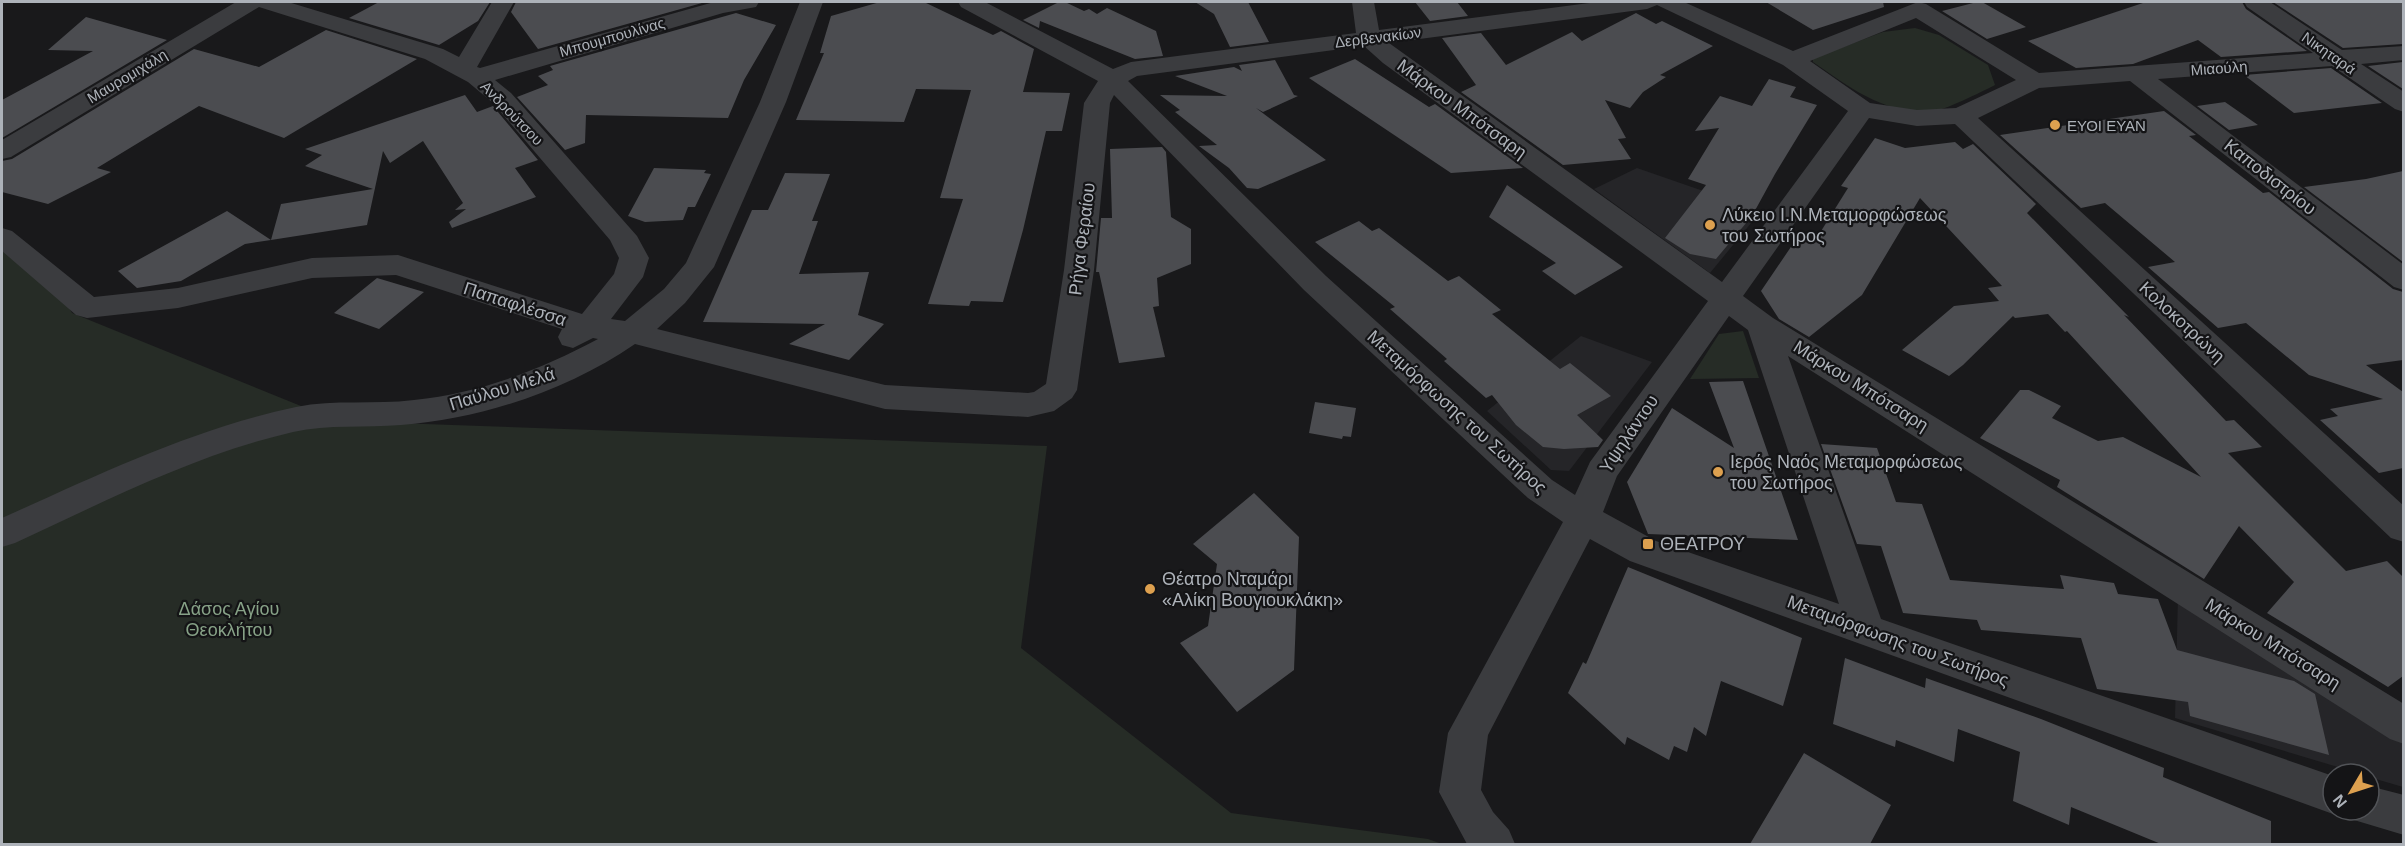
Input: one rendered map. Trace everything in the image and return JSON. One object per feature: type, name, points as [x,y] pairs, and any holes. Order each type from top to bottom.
[{"type":"street","name":"Μαυρομιχάλη","points":[[2,151],[252,2]]},
{"type":"street","name":"Ανδρούτσου","points":[[266,2],[434,54],[470,73],[502,98],[623,236],[633,254],[633,268],[628,277],[588,327],[501,393]]},
{"type":"street","points":[[470,73],[503,2]]},
{"type":"street","name":"Μπουμπουλίνας","points":[[470,73],[708,10],[748,2]]},
{"type":"street","name":"Παύλου Μελά","points":[[2,533],[145,467],[218,442],[295,419],[334,413],[417,412],[501,393],[552,375],[606,351],[633,333],[688,282],[699,267],[773,102],[812,2]]},
{"type":"street","name":"Μεταμόρφωσης του Σωτήρος","points":[[969,2],[1112,80],[1315,283],[1540,489],[1583,518],[1643,551],[2321,791]]},
{"type":"street","points":[[1363,2],[1369,38]]},
{"type":"street","name":"Δερβενακίων","points":[[1112,80],[1131,69],[1647,2]]},
{"type":"street","points":[[1666,2],[1792,60],[1862,109],[1917,118],[1961,116],[2034,81]]},
{"type":"street","name":"Νικηταρά","points":[[2255,2],[2403,104]]},
{"type":"street","points":[[1792,60],[1915,5],[2034,81]]},
{"type":"street","name":"Μάρκου Μπότσαρη","points":[[1369,38],[1392,58],[1762,325],[2403,726]]},
{"type":"street","name":"Μιαούλη","points":[[2034,81],[2403,53]]},
{"type":"street","name":"Καποδιστρίου","points":[[2136,74],[2403,280]]},
{"type":"street","name":"Ρήγα Φεραίου","points":[[1052,398],[1061,390],[1079,270],[1097,104],[1101,93],[1112,80]]},
{"type":"street","name":"Υψηλάντου","points":[[1494,844],[1478,826],[1461,792],[1468,733],[1583,518],[1602,471],[1862,109]]},
{"type":"street","name":"Κολοκοτρώνη","points":[[1961,116],[2403,528]]},
{"type":"street","name":"Παπαφλέσσα","points":[[2,237],[48,273],[87,308],[178,298],[312,268],[357,264],[398,265],[588,327],[633,333],[885,397],[1028,405],[1042,403],[1052,398]]},
{"type":"street","points":[[1762,325],[1866,629]]},
{"type":"street","points":[[2381,809],[2403,815]]},
{"type":"shaded area","points":[[1637,168],[1761,211],[1710,273],[1594,189]]},
{"type":"shaded area","points":[[1581,336],[1652,362],[1569,471],[1551,470],[1487,411]]},
{"type":"shaded area","points":[[2178,596],[2403,739],[2403,787],[2381,781],[2381,762],[2321,762],[2175,718]]},
{"type":"green space","points":[[1915,28],[1939,35],[1988,65],[1995,85],[1962,101],[1930,112],[1897,109],[1868,97],[1813,62],[1813,59],[1819,56],[1883,32]]},
{"type":"green space","name":"Δάσος Αγίου Θεοκλήτου","points":[[2,242],[50,275],[72,313],[338,421],[1047,446],[1021,648],[1231,813],[1428,839],[1442,844],[2,844]]},
{"type":"green space","points":[[1743,331],[1759,378],[1690,379],[1719,334]]},
{"type":"building","points":[[379,2],[490,2],[478,21],[439,45],[349,18]]},
{"type":"building","points":[[516,2],[702,3],[538,49],[511,12]]},
{"type":"building","points":[[880,2],[924,2],[993,35],[1001,31],[1034,49],[1023,92],[1070,93],[1062,131],[1046,131],[1023,230],[1003,302],[971,301],[969,306],[928,304],[963,199],[940,198],[971,90],[916,89],[904,122],[796,120],[824,53],[820,53],[831,16]]},
{"type":"building","points":[[1059,2],[1065,2],[1084,11],[1089,9],[1097,14],[1107,8],[1156,31],[1163,56],[1135,59],[1040,21],[1039,28],[1023,20]]},
{"type":"building","points":[[1195,2],[1248,2],[1269,42],[1230,47],[1214,14]]},
{"type":"building","points":[[1415,2],[1457,2],[1468,16],[1430,21]]},
{"type":"building","points":[[1766,2],[1883,2],[1884,7],[1813,30]]},
{"type":"building","points":[[1982,2],[2026,27],[1987,39],[1942,11]]},
{"type":"building","points":[[2146,2],[2242,2],[2246,9],[2307,51],[2221,57],[2198,40],[2133,64],[2076,68],[2028,41]]},
{"type":"building","points":[[2273,2],[2403,2],[2403,44],[2343,48]]},
{"type":"building","points":[[736,13],[776,25],[744,80],[728,118],[586,115],[585,143],[565,150],[517,97],[548,85],[538,76],[553,70],[550,66]]},
{"type":"building","points":[[1636,13],[1656,24],[1662,21],[1713,46],[1660,75],[1666,77],[1643,92],[1630,108],[1605,100],[1626,138],[1618,139],[1631,159],[1563,165],[1461,92],[1476,85],[1442,38],[1481,33],[1506,65],[1572,32],[1582,41]]},
{"type":"building","points":[[86,17],[167,40],[2,138],[2,100],[93,51],[48,50]]},
{"type":"building","points":[[326,30],[417,59],[284,138],[199,106],[97,168],[111,172],[48,204],[2,192],[2,161],[12,159],[194,49],[259,67]]},
{"type":"building","points":[[1355,59],[1429,107],[1435,104],[1523,168],[1451,173],[1309,78]]},
{"type":"building","points":[[1275,60],[1294,95],[1298,96],[1263,112],[1256,108],[1326,160],[1258,189],[1247,188],[1229,168],[1199,146],[1217,145],[1175,112],[1180,110],[1160,95],[1227,96],[1175,76],[1234,67],[1242,71],[1239,65]]},
{"type":"building","points":[[2403,62],[2403,89],[2368,66]]},
{"type":"building","points":[[2331,68],[2382,103],[2294,113],[2244,75]]},
{"type":"building","points":[[1769,79],[1796,87],[1790,97],[1817,105],[1752,216],[1716,259],[1690,254],[1665,238],[1706,185],[1688,179],[1719,128],[1695,131],[1720,96],[1752,106]]},
{"type":"building","points":[[465,95],[477,112],[493,106],[538,160],[515,168],[536,197],[452,228],[449,222],[466,209],[455,210],[463,203],[423,141],[390,163],[383,151],[367,225],[271,240],[281,204],[373,189],[305,166],[322,155],[305,149]]},
{"type":"building","points":[[2225,102],[2258,125],[2229,130],[2197,106]]},
{"type":"building","points":[[2164,111],[2196,135],[2189,136],[2263,193],[2269,192],[2393,289],[2403,292],[2403,360],[2366,365],[2403,392],[2403,468],[2379,473],[2320,420],[2338,416],[2330,409],[2383,399],[2309,375],[2246,323],[2218,328],[2148,267],[2175,262],[2105,203],[2081,208],[2000,135]]},
{"type":"building","points":[[1875,138],[1905,148],[1955,142],[1963,149],[1973,144],[2036,204],[2027,213],[2129,317],[2124,315],[2226,421],[2234,420],[2262,447],[2228,453],[2346,571],[2387,561],[2403,577],[2403,676],[2388,687],[2267,613],[2294,582],[2239,526],[2204,579],[2057,487],[2060,480],[1980,438],[2020,390],[2029,390],[2061,406],[2052,418],[2098,441],[2123,437],[2201,477],[2067,331],[2065,332],[2048,314],[2015,318],[2013,316],[1949,376],[1902,350],[1954,306],[1999,301],[1988,288],[2002,286],[1920,198],[1862,295],[1809,337],[1779,319],[1761,291],[1797,238],[1813,244],[1848,188],[1841,186]]},
{"type":"building","points":[[1162,147],[1166,152],[1171,217],[1191,229],[1191,264],[1157,278],[1159,306],[1153,307],[1165,357],[1119,363],[1099,272],[1096,272],[1101,218],[1112,218],[1110,149]]},
{"type":"building","points":[[654,168],[706,170],[704,173],[711,174],[695,207],[688,207],[683,220],[645,222],[628,216]]},
{"type":"building","points":[[2403,171],[2403,262],[2304,187],[2366,179]]},
{"type":"building","points":[[785,173],[830,174],[812,221],[818,221],[799,274],[869,272],[858,315],[884,324],[849,360],[789,344],[825,324],[703,322],[752,210],[768,210]]},
{"type":"building","points":[[1507,185],[1623,267],[1575,295],[1542,271],[1556,263],[1489,217]]},
{"type":"building","points":[[227,211],[271,240],[245,244],[181,281],[137,288],[118,271]]},
{"type":"building","points":[[1359,221],[1372,231],[1379,228],[1448,281],[1459,276],[1501,310],[1492,314],[1560,369],[1570,363],[1611,396],[1577,415],[1603,440],[1598,447],[1564,449],[1543,447],[1516,425],[1492,395],[1486,398],[1444,361],[1447,359],[1390,309],[1395,307],[1315,242]]},
{"type":"building","points":[[377,278],[424,292],[379,329],[334,313]]},
{"type":"building","points":[[1743,381],[1798,540],[1648,534],[1627,482],[1672,408],[1734,448],[1709,382]]},
{"type":"building","points":[[1315,402],[1356,408],[1351,437],[1343,436],[1342,439],[1309,433]]},
{"type":"building","points":[[1821,444],[1877,448],[1896,502],[1922,504],[1950,580],[2064,589],[2060,575],[2114,583],[2118,594],[2158,599],[2177,650],[2294,681],[2315,694],[2329,755],[2190,716],[2188,702],[2097,689],[2081,638],[1981,630],[1977,620],[1903,613],[1881,546],[1857,544]]},
{"type":"building","name":"Θέατρο Νταμάρι «Αλίκη Βουγιουκλάκη»","points":[[1254,493],[1299,537],[1294,670],[1237,712],[1180,643],[1208,626],[1217,564],[1193,544]]},
{"type":"building","points":[[1628,567],[1802,638],[1783,706],[1721,681],[1706,736],[1694,727],[1687,752],[1674,746],[1669,760],[1627,737],[1625,745],[1568,693],[1583,662],[1586,664]]},
{"type":"building","points":[[1845,658],[1925,688],[1926,678],[2041,719],[2164,768],[2163,777],[2271,821],[2271,844],[2161,844],[2071,807],[2069,825],[2013,801],[2020,752],[1958,729],[1954,762],[1896,740],[1895,747],[1833,724]]},
{"type":"building","points":[[1804,753],[1891,805],[1870,844],[1750,844]]},
{"type":"place","name":"ΕΥΟΙ ΕΥΑΝ","points":[[2055,125]]},
{"type":"place","name":"Λύκειο Ι.Ν.Μεταμορφώσεως του Σωτήρος","points":[[1710,225]]},
{"type":"place","name":"Ιερός Ναός Μεταμορφώσεως του Σωτήρος","points":[[1718,472]]},
{"type":"place","name":"ΘΕΑΤΡΟΥ","points":[[1648,544]]},
{"type":"place","name":"Θέατρο Νταμάρι «Αλίκη Βουγιουκλάκη»","points":[[1150,589]]}]
